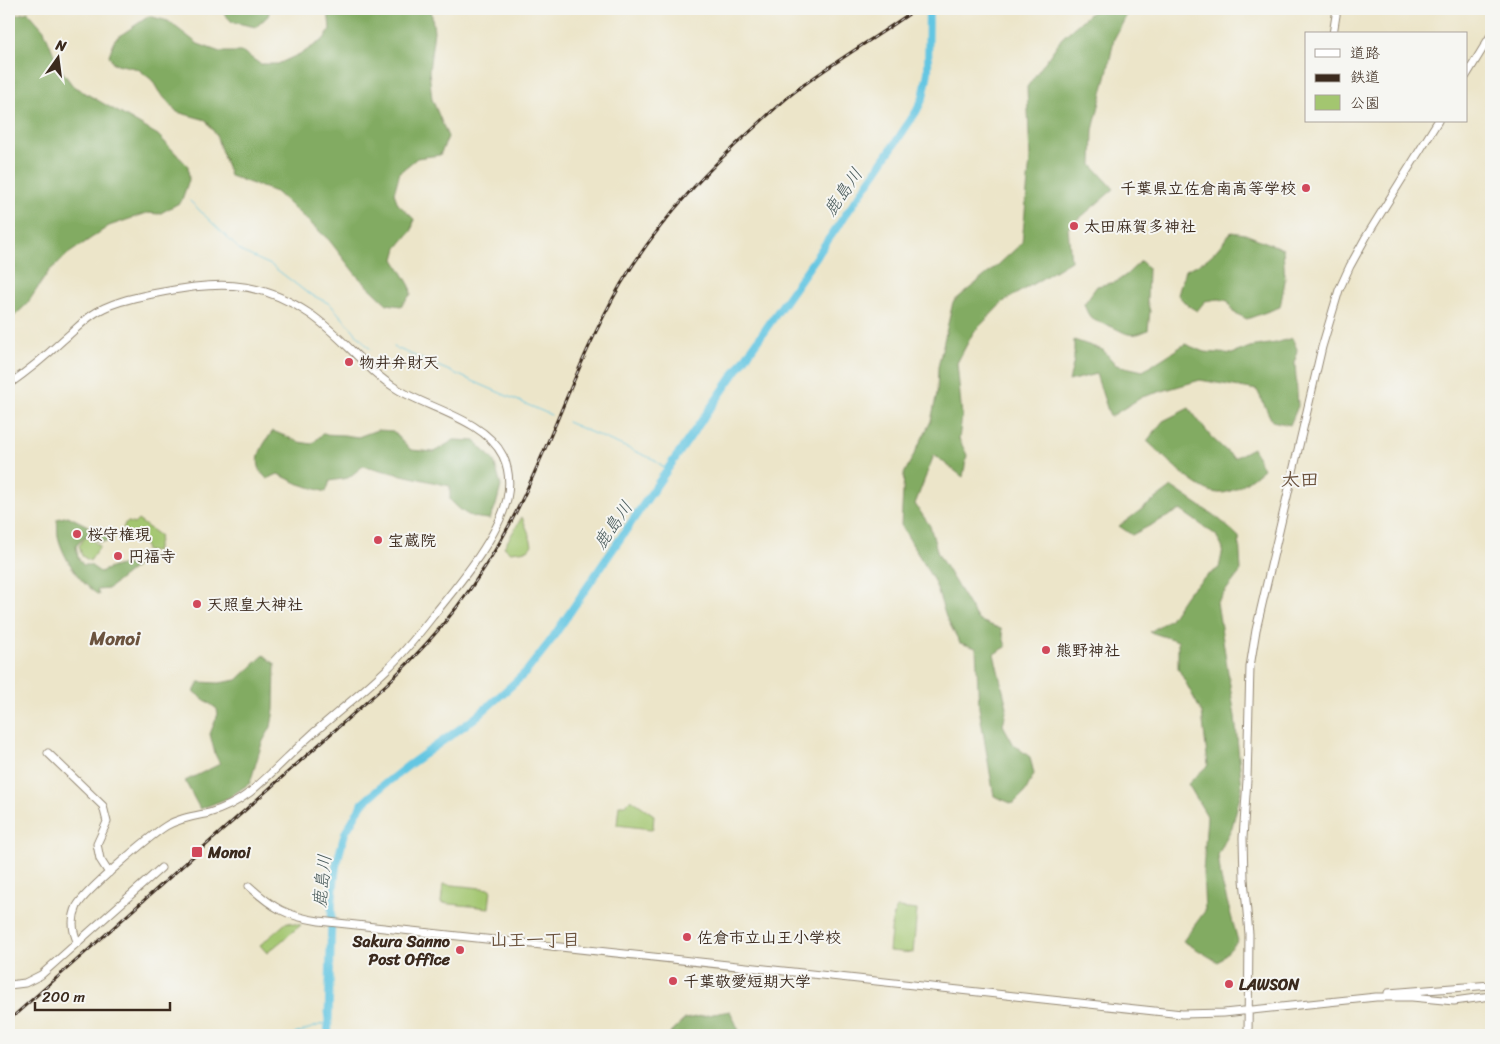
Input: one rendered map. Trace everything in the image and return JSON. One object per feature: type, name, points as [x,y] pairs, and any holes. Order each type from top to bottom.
[{"type":"street","points":[[1333,32],[1337,9]]},
{"type":"street","points":[[1468,73],[1491,35]]},
{"type":"street","points":[[1248,1035],[1249,934],[1244,879],[1243,838],[1247,780],[1250,667],[1256,630],[1322,348],[1338,290],[1366,238],[1437,122]]},
{"type":"street","points":[[9,384],[30,369],[93,315],[107,307],[139,297],[193,286],[215,284],[239,286],[265,292],[299,307],[334,334],[370,369],[396,388],[475,426],[495,443],[504,457],[508,473],[509,488],[507,502],[501,517],[475,562],[415,638],[387,669],[250,792],[221,809],[178,820],[167,826],[109,873],[80,901],[76,908],[72,923],[78,943]]},
{"type":"street","points":[[48,753],[103,806],[107,822],[97,844],[100,859],[109,873]]},
{"type":"street","points":[[9,985],[25,982],[41,975],[161,868]]},
{"type":"street","points":[[249,886],[267,902],[287,914],[319,921],[1182,1014],[1224,1013],[1331,1001],[1394,997],[1445,1001],[1491,996]]},
{"type":"street","points":[[1331,1001],[1342,997],[1375,993],[1491,985]]},
{"type":"street","points":[[1483,986],[1491,992]]},
{"type":"street","points":[[1476,999],[1483,986]]},
{"type":"green space","points":[[220,9],[270,9],[268,16],[256,27],[232,22]]},
{"type":"green space","points":[[328,9],[431,9],[434,31],[429,71],[432,99],[448,137],[440,155],[417,158],[400,172],[394,193],[398,204],[414,219],[412,230],[397,248],[394,259],[410,286],[411,294],[401,306],[387,304],[357,276],[329,240],[276,192],[230,176],[216,135],[206,120],[177,112],[159,92],[152,80],[138,69],[113,63],[109,55],[115,39],[149,16],[168,21],[198,44],[220,52],[243,52],[260,64],[278,64],[304,52],[324,39],[330,29]]},
{"type":"green space","points":[[1095,9],[1130,9],[1114,39],[1093,130],[1092,165],[1114,189],[1068,228],[1071,261],[1003,302],[973,333],[957,363],[962,416],[959,439],[967,455],[963,477],[934,455],[915,504],[930,526],[938,554],[978,620],[1001,629],[1006,647],[994,654],[1007,707],[1003,725],[1014,745],[1030,757],[1034,774],[1025,792],[1013,804],[994,796],[979,708],[976,648],[960,643],[946,617],[935,583],[901,525],[904,474],[931,421],[937,393],[938,367],[953,302],[1022,243],[1030,160],[1027,87],[1062,38]]},
{"type":"green space","points":[[28,12],[44,30],[59,67],[73,86],[158,135],[188,166],[189,180],[181,202],[159,214],[147,213],[109,226],[68,254],[49,271],[27,304],[9,321],[9,17]]},
{"type":"green space","points":[[1231,232],[1245,234],[1283,249],[1285,281],[1280,307],[1247,319],[1233,312],[1228,301],[1219,299],[1205,301],[1197,311],[1187,305],[1178,295],[1185,270],[1211,255]]},
{"type":"green space","points":[[1141,261],[1148,268],[1147,301],[1150,311],[1148,330],[1132,335],[1096,321],[1091,317],[1084,304],[1097,286],[1116,282]]},
{"type":"green space","points":[[1292,338],[1297,349],[1295,363],[1298,406],[1290,425],[1272,421],[1257,390],[1200,380],[1142,397],[1110,417],[1096,374],[1069,381],[1074,360],[1074,340],[1103,350],[1116,365],[1143,371],[1185,344],[1204,352],[1232,354],[1250,347],[1276,343]]},
{"type":"green space","points":[[1189,408],[1211,437],[1234,458],[1253,448],[1263,469],[1237,488],[1225,493],[1201,487],[1181,472],[1147,441],[1163,421]]},
{"type":"green space","points":[[377,430],[393,431],[411,450],[434,452],[454,440],[475,441],[494,461],[501,486],[490,519],[477,518],[459,509],[450,500],[450,486],[363,466],[348,478],[330,481],[326,492],[299,484],[278,474],[267,479],[259,467],[258,461],[261,449],[273,431],[299,442],[312,444],[322,434],[358,437]]},
{"type":"green space","points":[[1172,487],[1219,519],[1239,537],[1241,571],[1217,602],[1235,717],[1242,788],[1232,827],[1218,855],[1221,879],[1238,941],[1218,962],[1183,941],[1205,911],[1203,872],[1207,816],[1188,784],[1208,765],[1202,713],[1178,668],[1178,641],[1150,632],[1170,619],[1188,592],[1219,568],[1223,549],[1216,535],[1180,510],[1132,535],[1119,526]]},
{"type":"green space","points":[[68,516],[96,530],[114,536],[112,541],[100,542],[86,535],[76,546],[78,557],[83,565],[90,565],[100,572],[123,565],[137,566],[108,589],[97,590],[99,595],[92,590],[73,569],[60,544],[57,519]]},
{"type":"green space","points":[[522,517],[532,545],[528,550],[510,552],[504,547]]},
{"type":"green space","points":[[138,520],[160,536],[156,552],[146,551],[142,541],[138,538],[132,536],[130,541],[120,537],[125,523],[134,524]]},
{"type":"green space","points":[[86,536],[100,546],[90,561],[82,556],[79,546]]},
{"type":"green space","points":[[264,655],[275,664],[274,710],[271,727],[262,743],[250,783],[228,798],[200,809],[185,781],[220,764],[215,754],[210,734],[218,714],[217,709],[194,692],[199,682],[219,683],[237,680]]},
{"type":"green space","points":[[631,799],[654,815],[653,828],[617,825],[619,805],[625,805]]},
{"type":"green space","points":[[443,884],[491,889],[489,908],[441,903]]},
{"type":"green space","points":[[898,908],[917,910],[913,953],[889,951],[892,921]]},
{"type":"green space","points":[[287,922],[301,925],[267,953],[260,945]]},
{"type":"green space","points":[[730,1011],[741,1035],[670,1035],[685,1019]]},
{"type":"waterway","name":"鹿島川","points":[[328,1035],[332,902],[336,866],[345,833],[362,804],[409,765],[475,718],[526,672],[549,643],[916,112],[923,98],[928,72],[929,9]]},
{"type":"waterway","points":[[190,201],[242,252],[271,265],[306,292],[330,304],[371,350]]},
{"type":"waterway","points":[[394,347],[551,415]]},
{"type":"waterway","points":[[567,422],[653,459],[667,470]]},
{"type":"waterway","points":[[292,1035],[328,1022]]},
{"type":"railway","points":[[9,1020],[389,682],[425,645],[471,588],[511,522],[605,313],[635,262],[665,220],[716,163],[786,99],[811,79],[916,9]]},
{"type":"place","name":"千葉県立佐倉南高等学校","points":[[1306,188]]},
{"type":"place","name":"太田麻賀多神社","points":[[1074,226]]},
{"type":"place","name":"物井弁財天","points":[[349,362]]},
{"type":"place","name":"桜守権現","points":[[77,534]]},
{"type":"place","name":"宝蔵院","points":[[378,540]]},
{"type":"place","name":"円福寺","points":[[118,556]]},
{"type":"place","name":"天照皇大神社","points":[[197,604]]},
{"type":"place","name":"熊野神社","points":[[1046,650]]},
{"type":"place","name":"Monoi","points":[[197,852]]},
{"type":"place","name":"佐倉市立山王小学校","points":[[687,937]]},
{"type":"place","name":"Sakura Sanno Post Office","points":[[460,950]]},
{"type":"place","name":"千葉敬愛短期大学","points":[[673,981]]},
{"type":"place","name":"LAWSON","points":[[1229,984]]},
{"type":"district","name":"太田","points":[[1300,479]]},
{"type":"district","name":"Monoi","points":[[115,638]]},
{"type":"district","name":"山王一丁目","points":[[535,940]]}]
